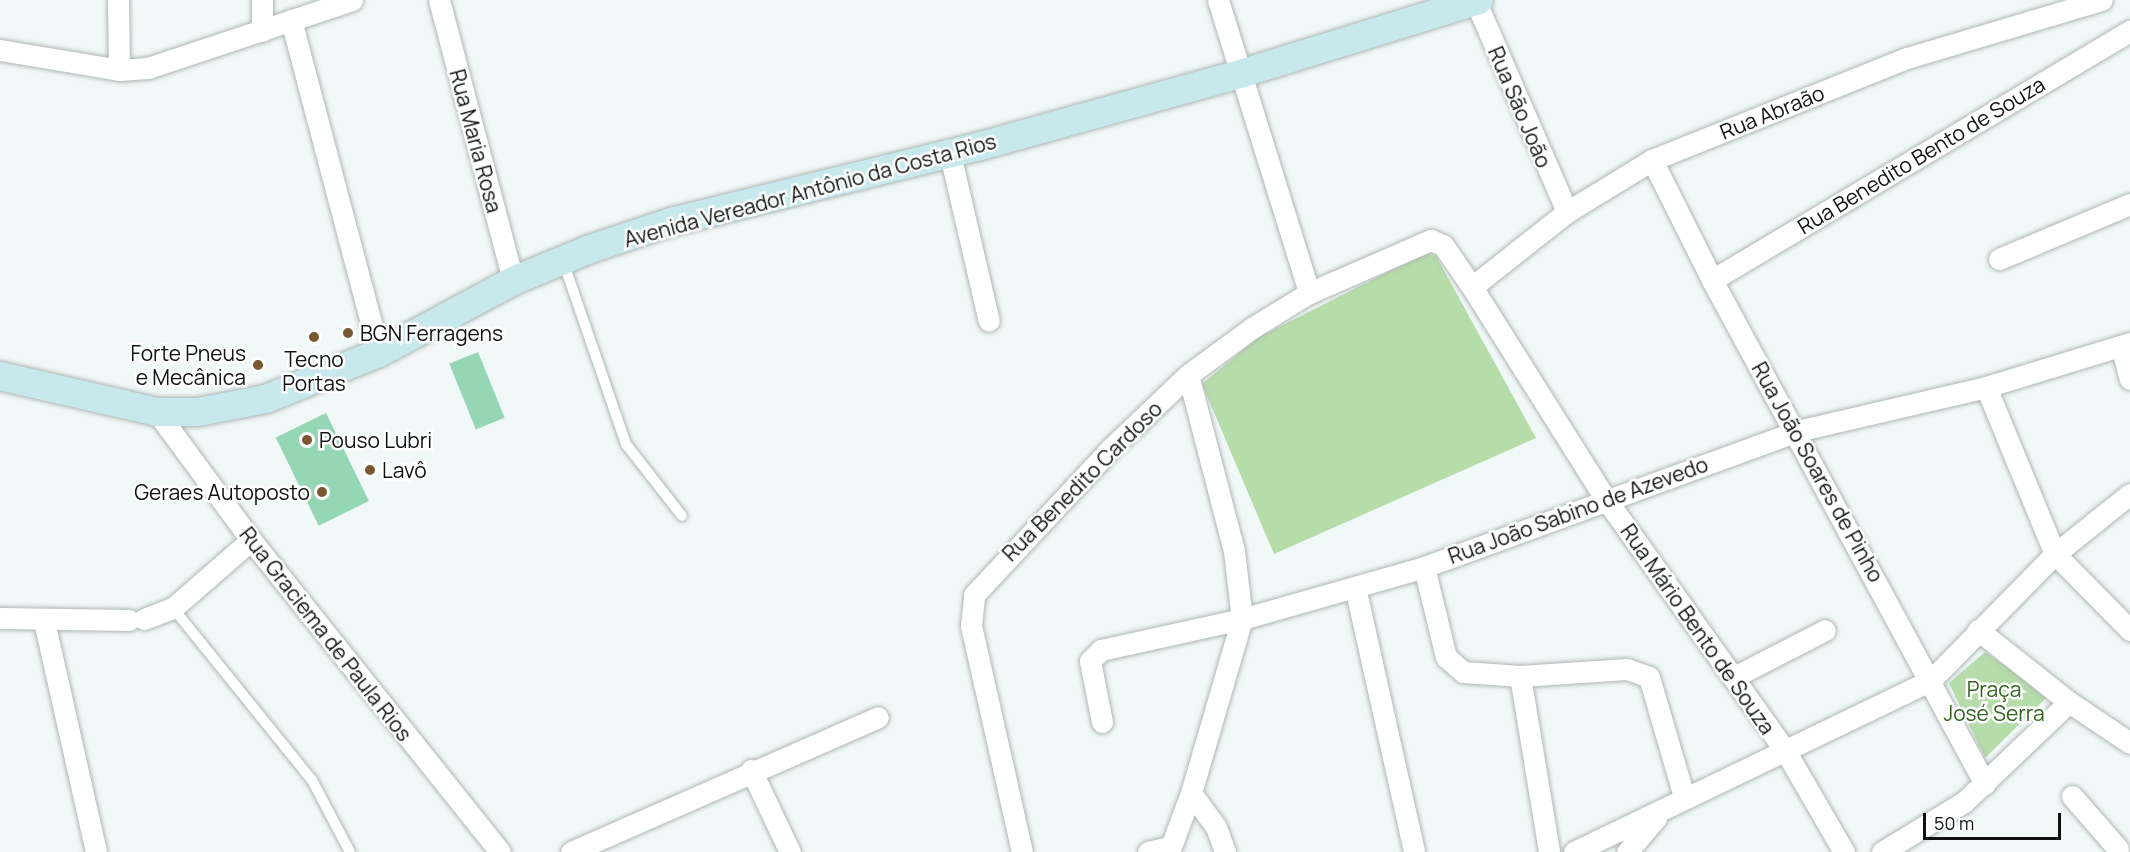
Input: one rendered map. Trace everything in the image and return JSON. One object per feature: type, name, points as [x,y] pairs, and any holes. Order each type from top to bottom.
[{"type":"main road","name":"Avenida Vereador Antônio da Costa Rios","points":[[0,376],[157,412],[198,412],[266,399],[379,353],[513,282],[562,261],[671,222],[950,154],[1240,74],[1476,0]]},
{"type":"street","points":[[118,0],[119,70]]},
{"type":"street","points":[[262,0],[262,31]]},
{"type":"street","points":[[0,50],[119,70],[174,63],[352,0]]},
{"type":"street","name":"Rua Maria Rosa","points":[[439,0],[513,282]]},
{"type":"street","points":[[1218,0],[1309,293]]},
{"type":"street","name":"Rua São João","points":[[1476,0],[1567,212]]},
{"type":"street","name":"Rua Abraão","points":[[1472,287],[1567,212],[1652,160],[1907,58],[2102,0]]},
{"type":"street","points":[[291,20],[379,353]]},
{"type":"street","name":"Rua Benedito Bento de Souza","points":[[1712,280],[2130,31]]},
{"type":"street","points":[[950,154],[989,321]]},
{"type":"street","name":"Rua João Soares de Pinho","points":[[1652,160],[1712,280],[1797,431],[1985,784]]},
{"type":"street","points":[[1999,259],[2130,204]]},
{"type":"street","name":"Rua Mário Bento de Souza","points":[[1422,242],[1431,240],[1443,245],[1605,498],[1786,752],[1844,852]]},
{"type":"street","name":"Rua Benedito Cardoso","points":[[1022,852],[971,626],[974,595],[1110,449],[1188,375],[1252,328],[1309,293],[1422,242]]},
{"type":"street","points":[[2126,344],[2130,379]]},
{"type":"street","name":"Rua João Sabino de Azevedo","points":[[1102,722],[1091,680],[1090,661],[1094,654],[1242,620],[1424,567],[1605,498],[1797,431],[1986,387],[2126,344]]},
{"type":"street","points":[[1148,852],[1170,849],[1191,794],[1242,620],[1233,551],[1188,375]]},
{"type":"street","points":[[1986,387],[2055,554],[2130,630]]},
{"type":"street","name":"Rua Graciema de Paula Rios","points":[[157,412],[251,540],[500,852]]},
{"type":"street","points":[[1574,852],[1659,814],[1684,798],[1786,752],[1931,680],[2055,554],[2130,494]]},
{"type":"street","points":[[0,618],[44,621],[136,619],[173,608],[251,540]]},
{"type":"street","points":[[1424,567],[1446,657],[1453,667],[1463,672],[1520,676],[1627,669],[1648,677],[1684,798]]},
{"type":"street","points":[[1354,587],[1414,852]]},
{"type":"street","points":[[44,621],[96,852]]},
{"type":"street","points":[[1734,677],[1825,630]]},
{"type":"street","points":[[1978,630],[2069,702],[2130,743]]},
{"type":"street","points":[[1520,676],[1549,852]]},
{"type":"street","points":[[1882,852],[1964,802],[2069,702]]},
{"type":"street","points":[[572,852],[752,770],[878,717]]},
{"type":"street","points":[[752,770],[790,852]]},
{"type":"street","points":[[1191,794],[1216,827],[1225,852]]},
{"type":"street","points":[[2072,796],[2121,845]]},
{"type":"street","points":[[1627,852],[1659,814]]},
{"type":"lane","points":[[562,261],[626,444],[682,516]]},
{"type":"lane","points":[[173,608],[312,780],[350,852]]},
{"type":"green space","points":[[1425,253],[1436,256],[1536,438],[1274,554],[1202,384],[1257,338]]},
{"type":"green space","name":"Praça José Serra","points":[[1985,652],[2048,696],[1985,758],[1949,683]]},
{"type":"building","points":[[478,352],[505,418],[476,429],[449,364]]},
{"type":"building","points":[[326,413],[369,501],[319,526],[276,438]]},
{"type":"place","name":"BGN Ferragens","points":[[348,333]]},
{"type":"place","name":"Tecno Portas","points":[[314,337]]},
{"type":"place","name":"Forte Pneus e Mecânica","points":[[258,365]]},
{"type":"place","name":"Pouso Lubri","points":[[307,440]]},
{"type":"place","name":"Lavô","points":[[370,470]]},
{"type":"place","name":"Geraes Autoposto","points":[[322,492]]}]
